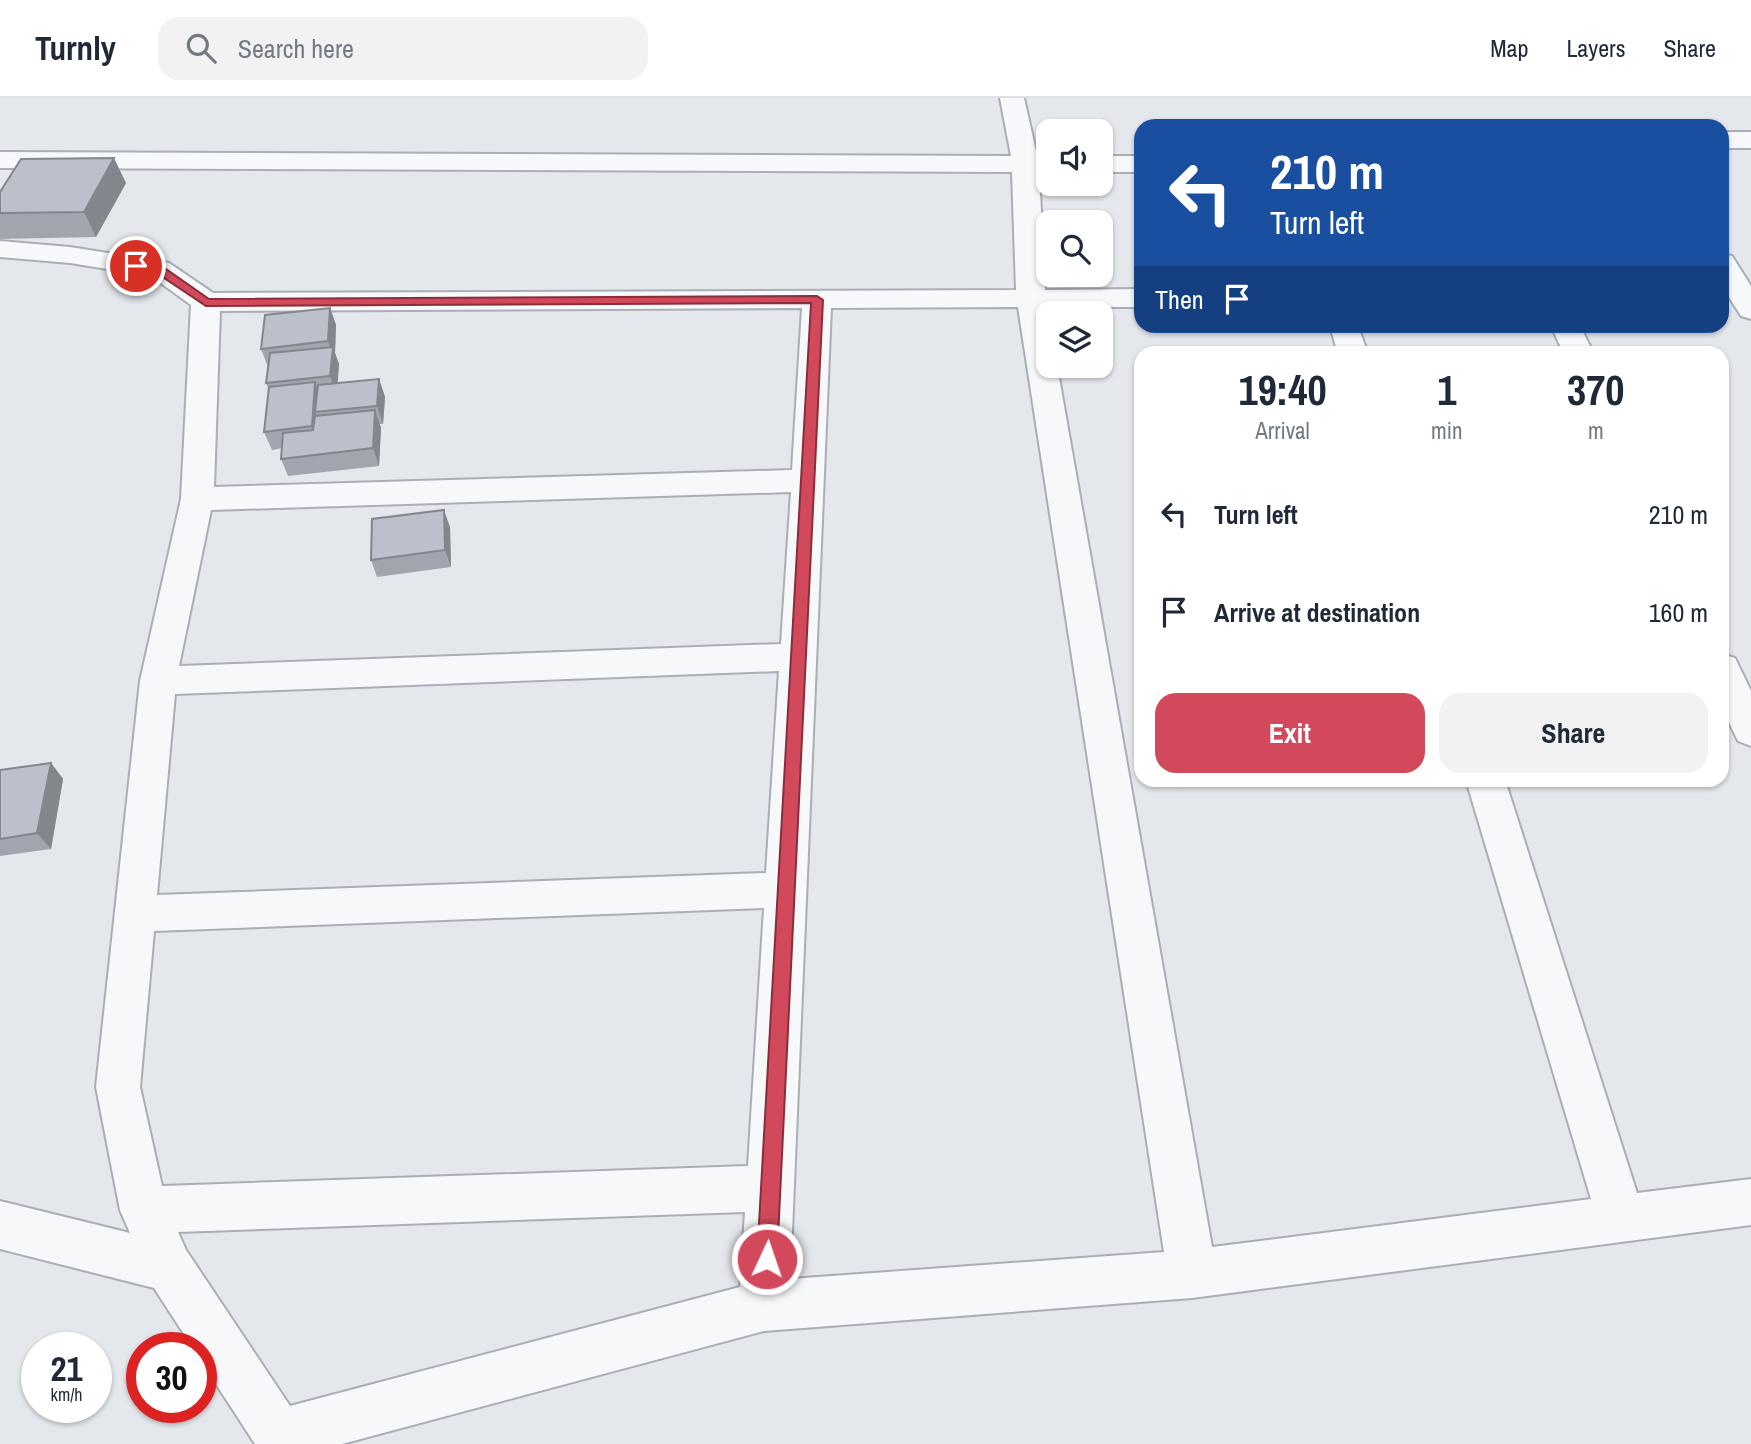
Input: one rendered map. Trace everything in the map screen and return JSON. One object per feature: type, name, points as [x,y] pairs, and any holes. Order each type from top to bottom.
[{"type":"street","points":[[1012,98],[1036,151],[1031,298],[1192,1274]]},
{"type":"street","points":[[0,139],[1036,151]]},
{"type":"street","points":[[15,167],[46,139]]},
{"type":"street","points":[[1729,140],[1751,140]]},
{"type":"street","points":[[15,167],[1036,151]]},
{"type":"street","points":[[1113,164],[1134,164]]},
{"type":"street","points":[[1729,165],[1751,165]]},
{"type":"street","points":[[0,248],[71,255],[159,269],[206,302],[1134,298]]},
{"type":"street","points":[[1729,277],[1743,306]]},
{"type":"street","points":[[764,1306],[817,300]]},
{"type":"street","points":[[206,302],[197,499],[158,681],[118,1087],[144,1210],[169,1267],[282,1440],[764,1306],[1192,1274],[1751,1202]]},
{"type":"street","points":[[197,499],[809,480]]},
{"type":"street","points":[[158,681],[799,657]]},
{"type":"street","points":[[1729,683],[1751,732]]},
{"type":"street","points":[[1487,787],[1621,1219]]},
{"type":"street","points":[[135,914],[787,890]]},
{"type":"street","points":[[144,1210],[771,1188]]},
{"type":"street","points":[[0,1226],[169,1267]]},
{"type":"building","points":[[114,158],[84,212],[0,213],[0,192],[21,159]]},
{"type":"building","points":[[330,308],[328,341],[261,349],[265,315]]},
{"type":"building","points":[[333,347],[330,376],[266,383],[270,353]]},
{"type":"building","points":[[379,379],[377,406],[315,412],[318,385]]},
{"type":"building","points":[[315,382],[312,426],[264,432],[269,387]]},
{"type":"building","points":[[375,410],[373,448],[281,459],[283,433],[313,430],[315,416]]},
{"type":"building","points":[[444,510],[445,550],[371,560],[372,519]]},
{"type":"building","points":[[51,763],[37,833],[0,839],[0,770]]},
{"type":"route","points":[[136,266],[159,269],[206,302],[817,300],[767,1259]]}]
